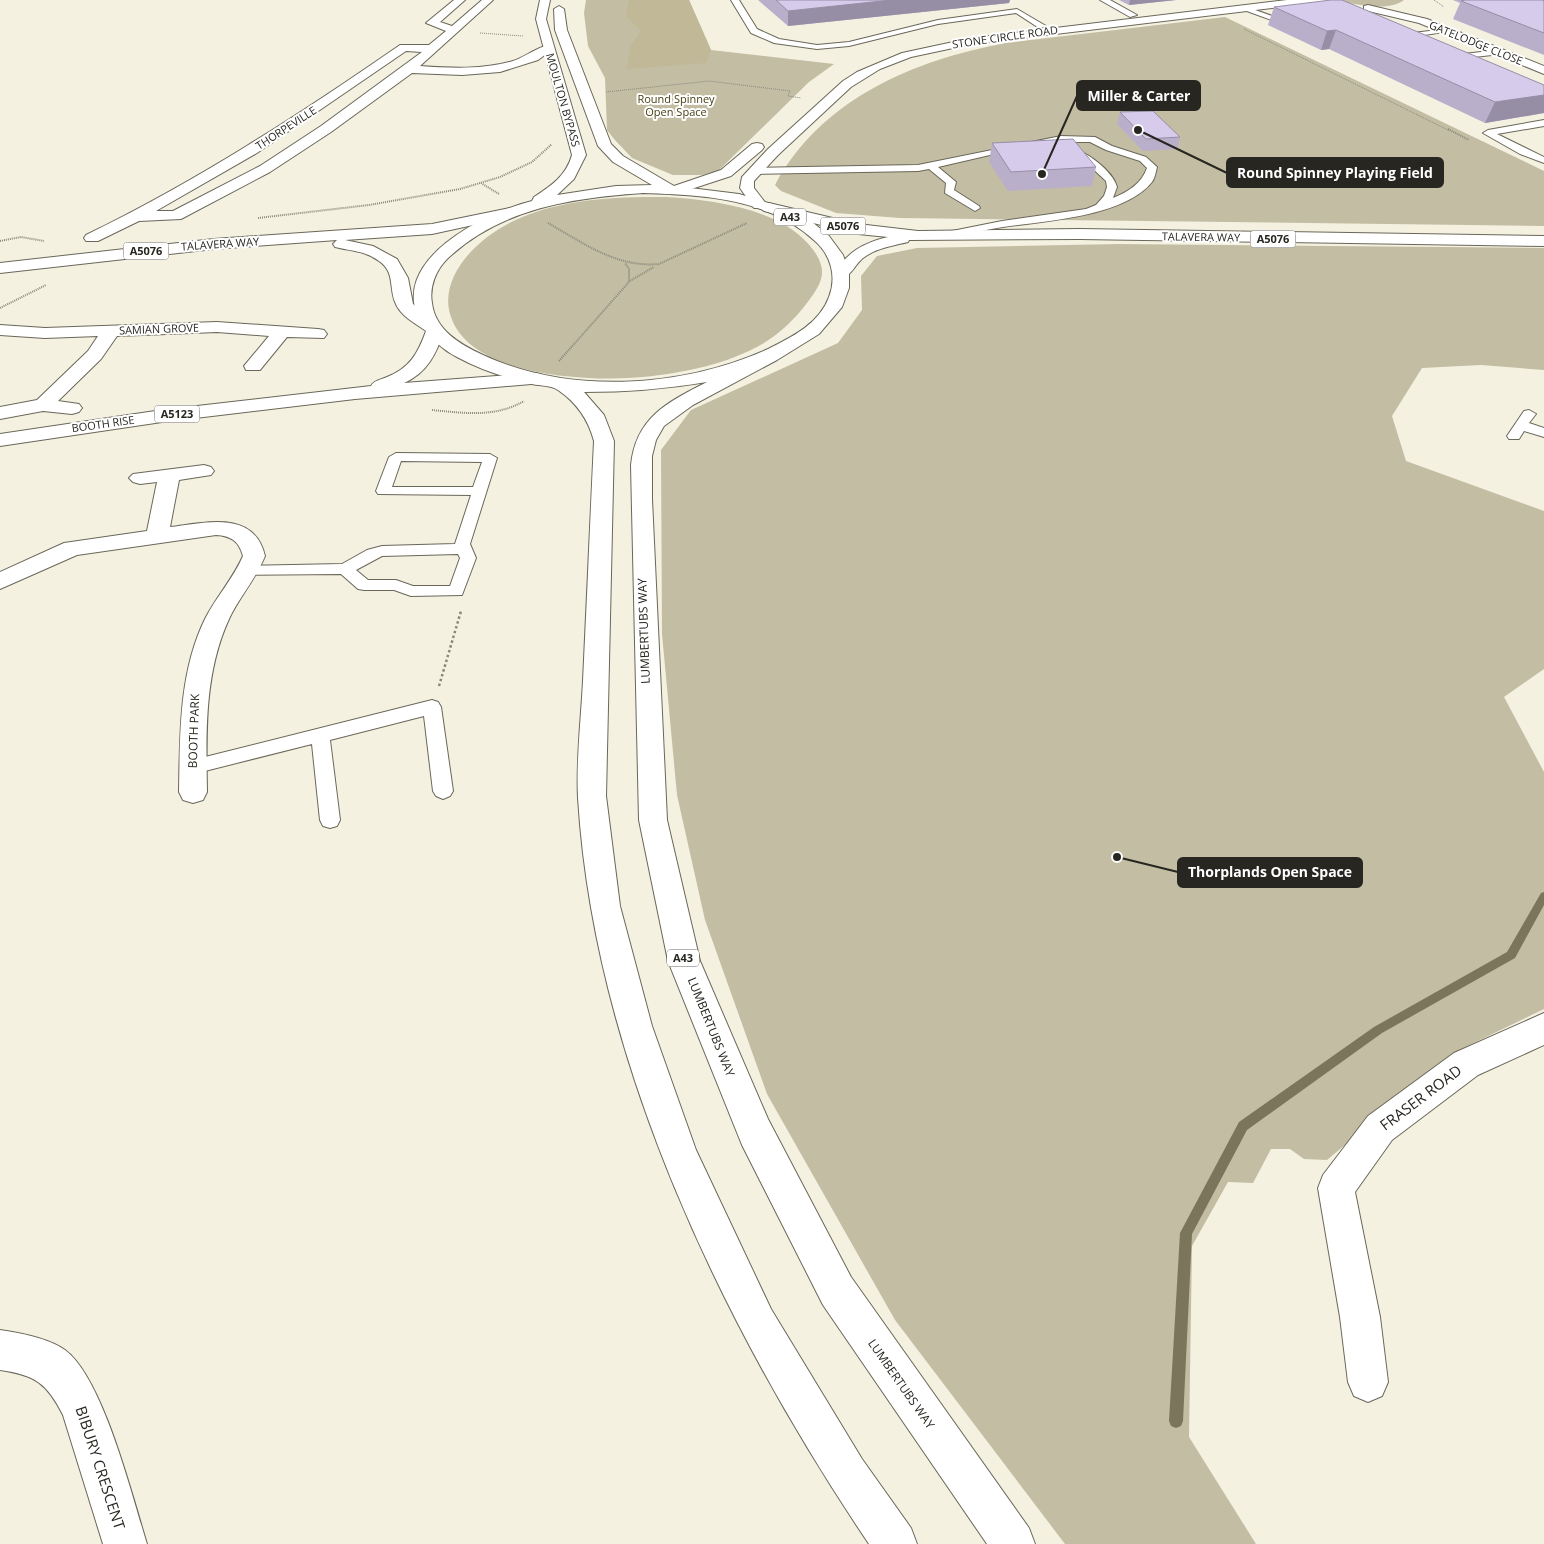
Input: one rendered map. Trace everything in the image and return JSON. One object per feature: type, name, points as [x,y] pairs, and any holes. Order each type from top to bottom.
[{"type":"main road","points":[[452,32],[432,23],[460,0]]},
{"type":"main road","name":"THORPEVILLE","points":[[139,216],[176,216],[204,203],[299,147],[408,69],[488,0]]},
{"type":"main road","name":"MOULTON BYPASS","points":[[527,207],[568,179],[577,167],[579,155],[544,73],[548,48],[541,18],[545,0]]},
{"type":"main road","name":"MOULTON BYPASS","points":[[562,0],[559,16],[561,30],[606,146],[618,159],[674,190]]},
{"type":"main road","name":"STONE CIRCLE ROAD","points":[[859,62],[907,45],[937,39],[1265,0]]},
{"type":"main road","name":"STONE CIRCLE ROAD","points":[[1322,0],[1359,7],[1406,4]]},
{"type":"main road","name":"STONE CIRCLE ROAD","points":[[755,170],[847,84],[867,71],[890,60],[924,50],[972,41],[1247,8],[1306,2],[1337,3]]},
{"type":"main road","name":"GATELODGE CLOSE","points":[[1406,4],[1423,21]]},
{"type":"main road","name":"GATELODGE CLOSE","points":[[1359,7],[1423,21],[1544,70]]},
{"type":"main road","name":"THORPEVILLE","points":[[92,238],[139,216],[257,148],[404,47],[432,49]]},
{"type":"main road","points":[[508,67],[527,61],[548,48]]},
{"type":"main road","name":"GATELODGE CLOSE","points":[[1530,65],[1544,62]]},
{"type":"main road","points":[[408,69],[446,71],[508,67],[544,73]]},
{"type":"main road","points":[[674,190],[726,173],[764,140]]},
{"type":"main road","points":[[755,170],[747,180],[747,188],[764,206]]},
{"type":"main road","name":"A43","points":[[674,190],[720,195],[764,206],[805,225],[819,235],[838,259],[842,273],[840,294],[828,316],[804,337],[771,356],[736,369],[711,375],[651,385],[606,387],[552,375],[502,371],[474,359],[452,346],[434,328],[424,311],[422,294],[426,278],[434,263],[448,248],[465,235],[510,213],[527,207],[593,193],[674,190]]},
{"type":"main road","name":"TALAVERA WAY","points":[[764,206],[858,229],[918,236],[1080,234],[1544,241]]},
{"type":"main road","name":"TALAVERA WAY","points":[[0,268],[158,249],[432,229],[510,213]]},
{"type":"main road","name":"TALAVERA WAY","points":[[842,273],[851,258],[862,251],[886,242],[918,236]]},
{"type":"main road","name":"TALAVERA WAY","points":[[292,239],[369,249],[386,257],[396,268],[404,303],[414,315],[434,328]]},
{"type":"main road","name":"SAMIAN GROVE","points":[[0,330],[23,333],[217,327],[318,334]]},
{"type":"main road","name":"BOOTH RISE","points":[[355,393],[407,375],[420,365],[428,353],[434,328]]},
{"type":"main road","points":[[42,405],[95,355],[111,331]]},
{"type":"main road","points":[[253,366],[283,331]]},
{"type":"main road","name":"LUMBERTUBS WAY","points":[[771,356],[666,412],[650,430],[642,453],[641,529],[653,820],[684,961],[755,1132],[837,1291],[1014,1544]]},
{"type":"main road","name":"A43","points":[[552,375],[590,406],[601,427],[604,441],[592,796],[605,906],[635,1026],[680,1156],[757,1322],[847,1474],[895,1544]]},
{"type":"main road","name":"BOOTH RISE","points":[[0,440],[162,416],[355,393],[552,375]]},
{"type":"main road","points":[[0,413],[42,405],[72,408]]},
{"type":"main road","points":[[140,478],[204,471]]},
{"type":"main road","points":[[157,535],[169,475]]},
{"type":"main road","name":"BOOTH PARK","points":[[0,581],[72,548],[216,528],[238,532],[250,542],[254,556],[217,620],[200,667],[194,703],[192,792]]},
{"type":"main road","name":"FRASER ROAD","points":[[1368,1382],[1360,1317],[1336,1188],[1380,1128],[1466,1064],[1544,1029]]},
{"type":"main road","name":"BIBURY CRESCENT","points":[[0,1350],[22,1353],[50,1364],[69,1383],[82,1408],[125,1544]]},
{"type":"lane","points":[[734,0],[749,27],[760,35],[777,41],[818,47],[848,44],[938,22],[1019,8],[1042,26]]},
{"type":"lane","points":[[1104,0],[1133,15]]},
{"type":"lane","points":[[1247,8],[1274,19],[1308,15]]},
{"type":"lane","points":[[1389,26],[1412,35],[1446,31]]},
{"type":"lane","points":[[1444,59],[1498,52]]},
{"type":"lane","points":[[1544,123],[1488,133],[1523,152],[1544,160]]},
{"type":"lane","points":[[755,170],[893,170],[932,166],[992,151],[1061,139],[1092,138],[1109,148],[1143,159],[1152,167],[1148,180],[1127,196],[1100,207],[1070,216],[1002,224],[945,236]]},
{"type":"lane","points":[[1020,146],[1064,150],[1084,156],[1092,162],[1111,182],[1112,189],[1109,198],[1100,207]]},
{"type":"lane","points":[[932,166],[951,182],[949,191],[975,208]]},
{"type":"lane","points":[[1521,425],[1544,433]]},
{"type":"lane","points":[[344,570],[364,585],[396,585],[411,591],[456,592],[466,553],[462,544],[480,491],[490,458],[396,457],[383,491],[480,491]]},
{"type":"lane","points":[[246,571],[344,570],[372,554],[384,551],[451,551],[466,553]]},
{"type":"lane","points":[[193,767],[432,707],[443,791]]},
{"type":"lane","points":[[320,734],[330,820]]},
{"type":"path","points":[[1244,29],[1473,142]]},
{"type":"path","points":[[452,32],[527,36]]},
{"type":"path","points":[[586,93],[708,81],[790,91],[788,96],[826,102]]},
{"type":"path","points":[[256,218],[403,201],[481,183],[520,168],[538,158],[555,140]]},
{"type":"path","points":[[481,183],[501,196]]},
{"type":"path","points":[[542,220],[624,263],[638,266],[659,264]]},
{"type":"path","points":[[552,375],[629,282],[659,264],[749,222]]},
{"type":"path","points":[[0,241],[21,236],[60,244],[92,238]]},
{"type":"path","points":[[624,263],[629,269],[629,282]]},
{"type":"path","points":[[432,707],[473,569],[466,553]]},
{"type":"green space","name":"Round Spinney Open Space","points":[[586,0],[689,0],[711,50],[834,64],[809,82],[718,171],[702,175],[673,175],[632,158],[607,130],[605,78],[588,46],[584,13]]},
{"type":"green space","points":[[1333,0],[1404,0],[1397,4],[1379,7]]},
{"type":"green space","points":[[1225,17],[1544,171],[1544,226],[900,218],[836,213],[781,191],[775,185],[794,155],[818,129],[844,107],[873,88],[938,60],[1006,43]]},
{"type":"green space","points":[[666,197],[726,204],[747,209],[785,225],[801,237],[819,258],[822,272],[816,290],[803,309],[776,335],[736,357],[690,370],[643,377],[593,378],[535,371],[507,364],[482,352],[463,337],[451,317],[448,300],[449,292],[458,269],[468,255],[487,237],[509,223],[560,205],[613,198]]},
{"type":"green space","points":[[1118,244],[1544,248],[1544,370],[1481,365],[1422,368],[1392,416],[1406,461],[1544,511],[1544,669],[1504,697],[1544,772],[1544,1009],[1455,1052],[1327,1160],[1304,1159],[1290,1149],[1271,1149],[1253,1183],[1228,1182],[1192,1246],[1189,1437],[1256,1544],[1065,1544],[895,1320],[767,1094],[705,920],[677,795],[662,634],[661,450],[691,410],[838,343],[862,310],[861,276],[877,256],[917,248]]},
{"type":"shaded area","points":[[629,0],[689,0],[711,50],[706,63],[627,69],[630,47],[641,31],[626,16]]},
{"type":"building","points":[[776,0],[891,0],[788,11]]},
{"type":"building","points":[[1342,0],[1544,85],[1544,95],[1495,102],[1336,30],[1327,31],[1274,7]]},
{"type":"building","points":[[1542,0],[1544,1],[1544,33],[1461,1]]},
{"type":"building","points":[[1153,111],[1180,137],[1146,139],[1120,112]]},
{"type":"building","points":[[1073,139],[1096,167],[1011,172],[992,143]]},
{"type":"waterway","points":[[1176,1421],[1186,1233],[1243,1126],[1378,1030],[1511,955],[1544,896]]},
{"type":"place","name":"Round Spinney Playing Field","points":[[1138,130]]},
{"type":"place","name":"Miller & Carter","points":[[1042,174]]},
{"type":"place","name":"Thorplands Open Space","points":[[1117,857]]}]
